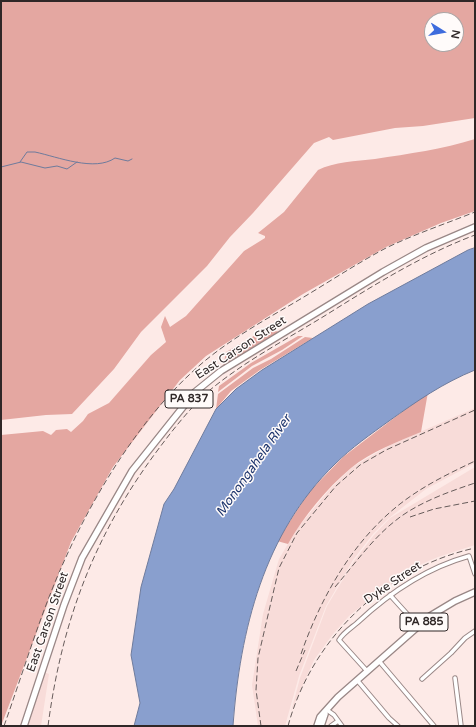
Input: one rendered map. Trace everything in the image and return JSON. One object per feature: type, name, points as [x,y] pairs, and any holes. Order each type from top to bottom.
[{"type":"main road","name":"East Carson Street","points":[[35,692],[82,558],[132,471],[194,392],[221,371],[390,268],[426,248],[475,227]]},
{"type":"main road","name":"PA 885","points":[[317,726],[320,717],[338,697],[418,626],[440,609],[475,592]]},
{"type":"main road","name":"PA 837","points":[[20,726],[35,692]]},
{"type":"main road","name":"PA 837","points":[[24,726],[35,692]]},
{"type":"main road","name":"PA 885","points":[[321,726],[327,710]]},
{"type":"street","name":"Dyke Street","points":[[367,671],[340,642],[341,637],[390,595],[434,568],[469,556],[475,574]]},
{"type":"street","points":[[390,595],[418,626]]},
{"type":"street","points":[[422,679],[465,638],[475,631]]},
{"type":"street","points":[[379,661],[434,726]]},
{"type":"street","points":[[455,678],[461,726]]},
{"type":"street","points":[[357,680],[389,718],[398,726]]},
{"type":"street","points":[[327,710],[342,726]]},
{"type":"street","points":[[331,726],[338,721]]},
{"type":"shaded area","points":[[1,1],[475,1],[475,118],[423,126],[395,128],[333,140],[329,137],[314,143],[230,237],[207,266],[141,332],[114,369],[72,414],[1,420]]},
{"type":"shaded area","points":[[475,139],[475,211],[441,223],[386,247],[303,294],[206,356],[180,380],[113,467],[71,542],[1,726],[1,435],[43,431],[51,435],[56,430],[67,429],[71,432],[88,414],[109,403],[151,355],[166,342],[161,327],[165,316],[170,327],[186,316],[244,251],[265,238],[265,236],[258,233],[284,212],[318,170],[324,167],[353,161],[375,159],[451,146]]},
{"type":"shaded area","points":[[266,329],[280,332],[223,367],[226,352]]},
{"type":"shaded area","points":[[298,336],[303,336],[282,350],[252,366],[218,392],[219,386],[251,363]]},
{"type":"shaded area","points":[[305,337],[313,338],[260,370],[231,391],[216,409],[218,394],[253,368],[271,359]]},
{"type":"shaded area","points":[[428,392],[421,432],[385,447],[351,468],[324,494],[308,513],[288,544],[277,541],[309,492],[343,457]]},
{"type":"shaded area","points":[[475,408],[475,463],[426,489],[389,518],[373,534],[353,560],[326,606],[299,676],[285,726],[258,726],[252,685],[263,614],[279,559],[298,527],[329,490],[352,467],[390,445]]},
{"type":"shaded area","points":[[475,467],[475,545],[438,557],[417,566],[394,580],[349,616],[333,634],[314,660],[291,712],[300,678],[327,606],[354,561],[374,535],[390,518]]},
{"type":"shaded area","points":[[44,672],[49,674],[41,726],[27,726]]},
{"type":"water","name":"Monongahela River","points":[[475,248],[475,370],[441,387],[420,400],[354,447],[335,464],[311,491],[290,521],[273,552],[260,585],[250,619],[236,690],[233,726],[134,726],[140,703],[131,655],[141,587],[164,504],[174,489],[216,409],[236,389],[262,370],[368,304],[468,250]]},
{"type":"waterway","points":[[20,162],[27,152],[35,152],[87,164],[107,162],[115,158],[128,161],[132,159]]},
{"type":"waterway","points":[[1,167],[21,162],[45,168],[57,166],[67,169],[77,162]]},
{"type":"railway","points":[[4,726],[57,577],[90,508],[119,460],[135,437],[170,394],[201,364],[225,345],[362,261],[397,243],[475,212]]},
{"type":"railway","points":[[48,726],[54,687],[72,614],[100,545],[117,512],[137,479],[171,432],[196,403],[223,379],[237,369],[362,293],[417,261],[475,235]]},
{"type":"railway","points":[[261,726],[256,690],[258,658],[279,568],[297,533],[336,486],[360,465],[386,450],[475,410]]},
{"type":"railway","points":[[301,654],[309,632],[330,588],[343,567],[372,530],[389,513],[408,498],[441,478],[475,461]]},
{"type":"railway","points":[[335,587],[364,552],[395,521],[423,503],[475,483]]},
{"type":"railway","points":[[410,517],[434,509],[475,501]]},
{"type":"railway","points":[[288,726],[299,694],[315,664],[334,636],[357,612],[383,590],[411,572],[442,558],[475,548]]},
{"type":"railway","points":[[296,671],[305,650]]}]
